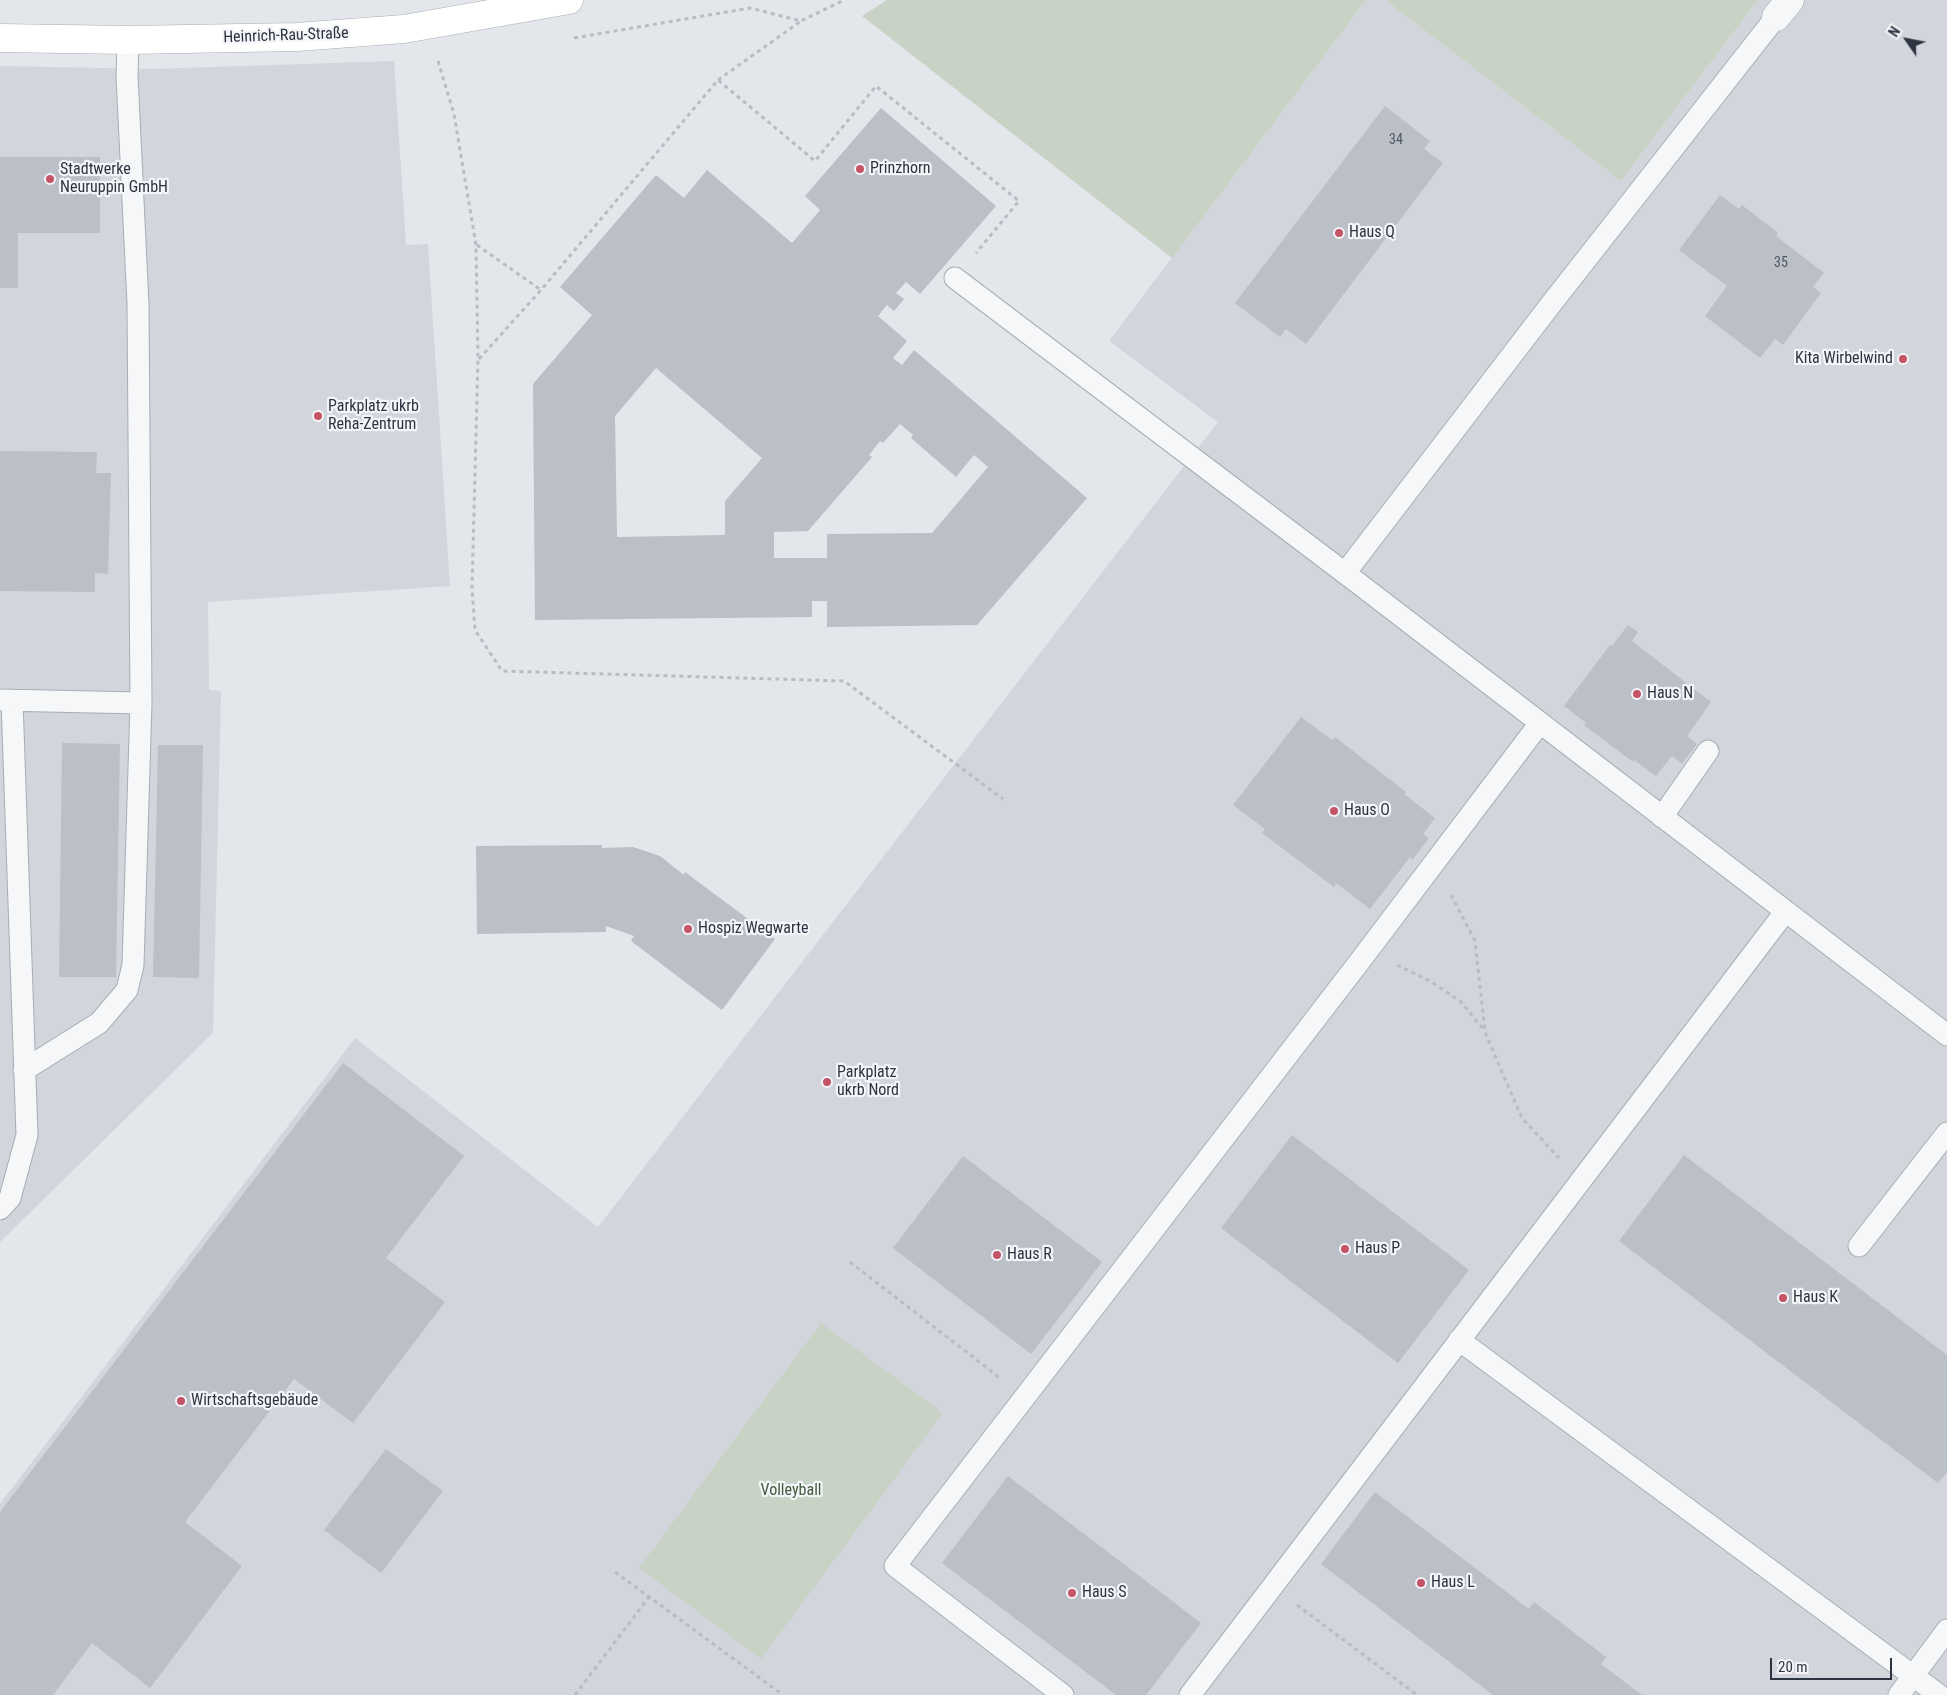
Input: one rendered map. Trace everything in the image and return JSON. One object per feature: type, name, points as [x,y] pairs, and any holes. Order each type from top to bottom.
[{"type":"main road","name":"Heinrich-Rau-Straße","points":[[0,38],[128,40],[297,37],[404,29],[569,0]]},
{"type":"lane","points":[[1345,573],[1548,308],[1783,8]]},
{"type":"lane","points":[[24,1070],[99,1023],[127,990],[133,965],[141,703],[138,304],[127,76],[128,40]]},
{"type":"lane","points":[[955,278],[1345,573],[1784,912],[1947,1035]]},
{"type":"lane","points":[[0,1209],[10,1198],[27,1135],[6,700],[141,703]]},
{"type":"lane","points":[[1063,1695],[895,1566],[1363,957],[1540,723]]},
{"type":"lane","points":[[1662,817],[1708,751]]},
{"type":"lane","points":[[1190,1695],[1784,912]]},
{"type":"lane","points":[[1860,1246],[1947,1133]]},
{"type":"lane","points":[[1459,1340],[1939,1695]]},
{"type":"lane","points":[[1899,1695],[1947,1630]]},
{"type":"path","points":[[478,359],[541,290],[718,80],[801,21],[844,0]]},
{"type":"path","points":[[565,39],[750,8],[801,21]]},
{"type":"path","points":[[438,61],[454,114],[476,245],[478,359],[472,588],[475,630],[502,671],[844,681],[1003,799]]},
{"type":"path","points":[[718,80],[815,161],[876,86],[1019,201],[955,278]]},
{"type":"path","points":[[476,245],[541,290]]},
{"type":"path","points":[[1434,864],[1475,940],[1484,1031]]},
{"type":"path","points":[[1363,957],[1399,966],[1430,981],[1460,1002],[1484,1031],[1522,1118],[1580,1181]]},
{"type":"path","points":[[850,1262],[1024,1398]]},
{"type":"path","points":[[615,1572],[783,1695]]},
{"type":"path","points":[[1272,1587],[1417,1695]]},
{"type":"path","points":[[575,1695],[650,1597]]},
{"type":"shaded area","points":[[1366,0],[1385,0],[1621,181],[1758,0],[1947,0],[1947,1695],[0,1695],[0,1504],[355,1038],[598,1227],[1218,422],[1109,341]]},
{"type":"shaded area","points":[[394,61],[406,245],[428,244],[450,586],[208,602],[209,690],[221,691],[213,1033],[0,1242],[0,66],[152,69]]},
{"type":"green space","points":[[887,0],[1366,0],[1172,258],[862,16]]},
{"type":"green space","points":[[1385,0],[1758,0],[1621,181]]},
{"type":"green space","name":"Volleyball","points":[[821,1323],[943,1413],[761,1659],[639,1568]]},
{"type":"building","name":"Haus Q","points":[[1385,106],[1430,141],[1424,149],[1443,163],[1306,344],[1286,329],[1280,337],[1235,303]]},
{"type":"building","points":[[881,108],[996,206],[920,294],[906,282],[896,293],[904,299],[894,311],[887,305],[878,316],[907,341],[893,358],[902,365],[914,350],[1087,498],[977,625],[827,627],[827,601],[812,601],[812,617],[535,620],[533,384],[592,315],[560,287],[656,175],[684,198],[707,170],[792,243],[820,210],[805,196]],"holes":[[[656,368],[762,458],[725,501],[725,535],[617,537],[615,416]],[[900,424],[913,435],[911,438],[956,477],[974,455],[988,467],[932,533],[827,534],[827,558],[774,558],[774,532],[808,531],[872,457],[869,455],[880,441],[883,443]]]},
{"type":"building","name":"Stadtwerke Neuruppin GmbH","points":[[0,157],[100,157],[100,233],[18,233],[18,288],[0,288]]},
{"type":"building","name":"Kita Wirbelwind","points":[[1720,195],[1739,209],[1742,205],[1778,233],[1776,236],[1824,273],[1813,287],[1821,293],[1783,345],[1775,339],[1760,358],[1705,316],[1727,286],[1679,250]]},
{"type":"building","points":[[0,451],[97,452],[96,473],[111,473],[108,574],[95,573],[95,592],[0,591]]},
{"type":"building","name":"Haus N","points":[[1628,625],[1638,632],[1632,641],[1711,702],[1687,736],[1697,744],[1682,764],[1672,756],[1656,776],[1634,760],[1633,762],[1584,725],[1586,723],[1564,706],[1610,645],[1612,646]]},
{"type":"building","name":"Haus O","points":[[1301,717],[1332,740],[1335,737],[1406,792],[1404,794],[1435,818],[1423,834],[1429,838],[1412,860],[1410,857],[1370,909],[1336,883],[1334,887],[1262,833],[1265,829],[1233,805]]},
{"type":"building","points":[[62,743],[120,744],[116,977],[59,977]]},
{"type":"building","points":[[158,745],[203,745],[199,978],[153,977]]},
{"type":"building","name":"Hospiz Wegwarte","points":[[602,845],[602,848],[633,847],[660,856],[684,875],[685,872],[775,939],[722,1010],[631,941],[634,936],[606,926],[606,932],[477,934],[476,846]]},
{"type":"building","name":"Wirtschaftsgebäude","points":[[343,1063],[464,1156],[386,1258],[445,1302],[353,1423],[294,1379],[185,1522],[242,1566],[150,1688],[92,1643],[53,1695],[0,1695],[0,1512]]},
{"type":"building","name":"Haus P","points":[[1292,1135],[1469,1270],[1398,1363],[1221,1228]]},
{"type":"building","name":"Haus K","points":[[1684,1155],[1947,1355],[1947,1472],[1938,1483],[1619,1241]]},
{"type":"building","name":"Haus R","points":[[963,1156],[1102,1262],[1031,1354],[893,1248]]},
{"type":"building","points":[[386,1449],[443,1491],[381,1573],[324,1530]]},
{"type":"building","name":"Haus S","points":[[1008,1476],[1201,1623],[1146,1695],[1116,1695],[942,1563]]},
{"type":"building","name":"Haus L","points":[[1375,1492],[1529,1609],[1534,1602],[1606,1657],[1601,1664],[1642,1695],[1493,1695],[1321,1564]]},
{"type":"place","name":"Prinzhorn","points":[[860,169]]},
{"type":"place","name":"Stadtwerke Neuruppin GmbH","points":[[50,179]]},
{"type":"place","name":"Haus Q","points":[[1339,233]]},
{"type":"place","name":"Kita Wirbelwind","points":[[1903,359]]},
{"type":"place","name":"Parkplatz ukrb Reha-Zentrum","points":[[318,416]]},
{"type":"place","name":"Haus N","points":[[1637,694]]},
{"type":"place","name":"Haus O","points":[[1334,811]]},
{"type":"place","name":"Hospiz Wegwarte","points":[[688,929]]},
{"type":"place","name":"Parkplatz ukrb Nord","points":[[827,1082]]},
{"type":"place","name":"Haus P","points":[[1345,1249]]},
{"type":"place","name":"Haus R","points":[[997,1255]]},
{"type":"place","name":"Haus K","points":[[1783,1298]]},
{"type":"place","name":"Wirtschaftsgebäude","points":[[181,1401]]},
{"type":"place","name":"Haus L","points":[[1421,1583]]},
{"type":"place","name":"Haus S","points":[[1072,1593]]}]
